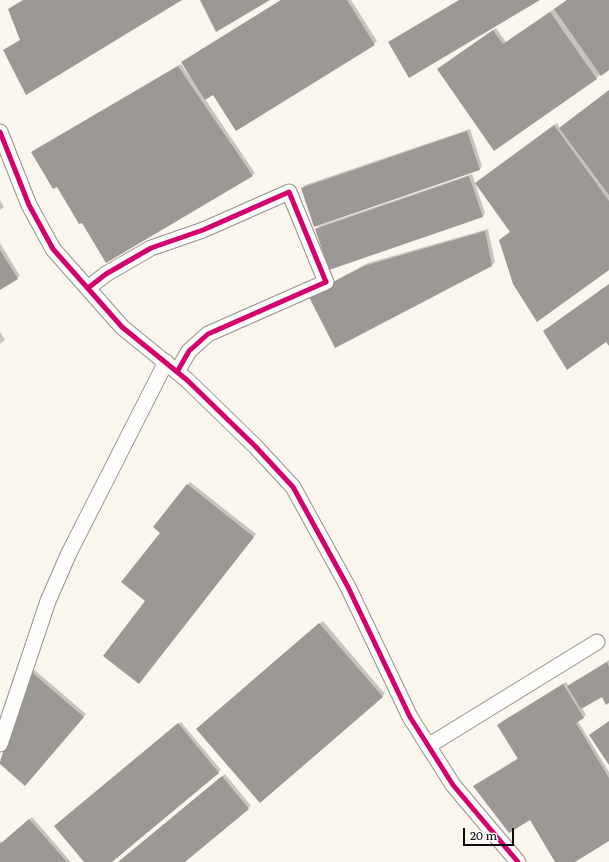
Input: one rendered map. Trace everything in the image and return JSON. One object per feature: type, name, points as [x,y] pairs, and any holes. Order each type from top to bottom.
[{"type":"street","points":[[0,132],[29,205],[52,249],[122,327],[171,367],[255,446],[292,487],[348,587],[410,717],[453,785],[518,862]]},
{"type":"street","points":[[0,744],[39,625],[68,553],[171,367],[208,334],[326,282],[289,192],[203,230],[151,248],[106,274],[88,288]]},
{"type":"street","points":[[428,746],[597,642]]},
{"type":"building","points":[[23,0],[182,0],[26,95],[3,50],[20,40],[8,9]]},
{"type":"building","points":[[200,0],[270,0],[216,32]]},
{"type":"building","points":[[281,0],[347,0],[375,45],[236,131],[213,95],[205,100],[181,62]]},
{"type":"building","points":[[459,0],[540,0],[409,78],[388,42]]},
{"type":"building","points":[[567,0],[609,0],[609,70],[601,76],[554,9]]},
{"type":"building","points":[[550,12],[597,79],[494,151],[437,69],[493,30],[503,44]]},
{"type":"building","points":[[178,66],[253,176],[106,263],[82,223],[79,224],[57,187],[53,189],[31,152]]},
{"type":"building","points":[[609,90],[609,195],[559,128]]},
{"type":"building","points":[[554,125],[609,201],[609,270],[537,322],[513,284],[499,240],[510,232],[475,183]]},
{"type":"building","points":[[467,131],[480,170],[314,227],[301,188]]},
{"type":"building","points":[[469,176],[483,217],[329,270],[315,229]]},
{"type":"building","points":[[485,231],[492,266],[335,348],[308,295],[364,266]]},
{"type":"building","points":[[0,250],[18,279],[0,290]]},
{"type":"building","points":[[609,284],[609,346],[606,342],[567,370],[543,331]]},
{"type":"building","points":[[187,484],[254,537],[139,684],[103,656],[145,601],[121,582],[160,533],[153,527]]},
{"type":"building","points":[[319,623],[383,697],[260,803],[196,729]]},
{"type":"building","points":[[607,662],[609,667],[609,703],[606,705],[602,697],[581,709],[567,686]]},
{"type":"building","points":[[28,669],[84,717],[25,786],[0,764],[0,762]]},
{"type":"building","points":[[563,684],[584,718],[576,723],[609,778],[609,841],[575,862],[555,862],[530,820],[509,833],[473,786],[518,759],[497,725]]},
{"type":"building","points":[[609,721],[609,765],[589,735]]},
{"type":"building","points":[[178,723],[219,773],[112,862],[84,862],[54,826]]},
{"type":"building","points":[[222,776],[249,809],[185,862],[118,862]]},
{"type":"building","points":[[29,819],[67,862],[0,862],[0,844]]},
{"type":"cycle path","points":[[0,132],[29,205],[53,249],[122,327],[187,380],[255,446],[293,487],[348,587],[410,717],[453,785],[518,862]]},
{"type":"cycle path","points":[[88,288],[106,274],[151,248],[203,230],[289,192],[326,282],[208,334],[189,351],[177,372]]}]
